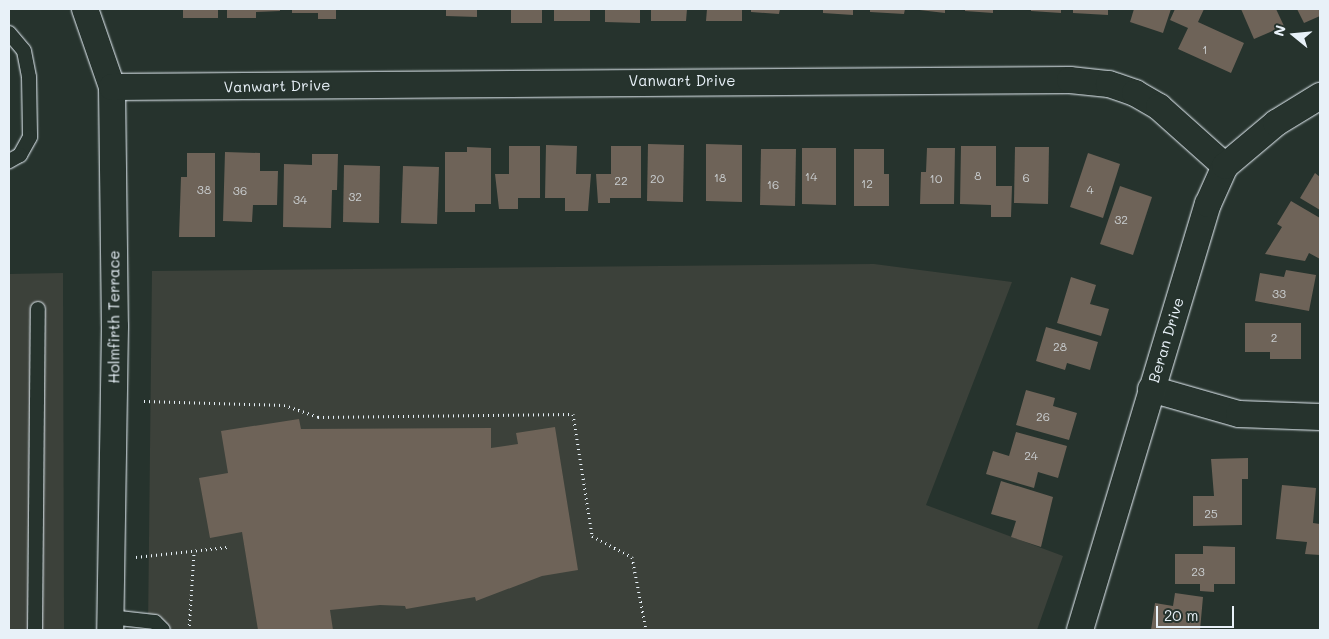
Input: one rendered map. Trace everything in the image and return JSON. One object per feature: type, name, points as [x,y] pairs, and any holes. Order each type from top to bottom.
[{"type":"street","name":"Holmfirth Terrace","points":[[85,9],[112,87],[114,326],[110,624]]},
{"type":"street","name":"Vanwart Drive","points":[[112,87],[1070,80],[1109,84],[1135,93],[1159,107],[1225,166]]},
{"type":"street","name":"Beran Drive","points":[[1080,630],[1208,204],[1225,166],[1276,123],[1320,96]]},
{"type":"street","points":[[1151,389],[1239,414],[1320,417]]},
{"type":"lane","points":[[9,33],[24,51],[29,77],[30,138],[20,155],[9,161]]},
{"type":"lane","points":[[35,630],[38,309]]},
{"type":"lane","points":[[110,624],[155,622],[163,630]]},
{"type":"path","points":[[144,401],[284,405],[318,416],[573,414],[592,536],[632,556],[646,630]]},
{"type":"path","points":[[111,560],[227,547]]},
{"type":"path","points":[[189,630],[194,552]]},
{"type":"shaded area","points":[[874,264],[1012,282],[926,505],[1063,556],[1037,630],[148,630],[152,271]]},
{"type":"shaded area","points":[[63,273],[64,630],[9,630],[9,274]]},
{"type":"building","points":[[183,9],[218,9],[218,18],[183,18]]},
{"type":"building","points":[[227,9],[280,9],[280,11],[256,12],[256,18],[227,18]]},
{"type":"building","points":[[292,9],[336,9],[336,19],[318,19],[318,13],[292,13]]},
{"type":"building","points":[[446,9],[477,9],[477,17],[446,16]]},
{"type":"building","points":[[511,9],[542,9],[542,23],[511,23]]},
{"type":"building","points":[[554,9],[590,9],[590,21],[554,21]]},
{"type":"building","points":[[605,9],[640,9],[640,23],[605,22]]},
{"type":"building","points":[[651,9],[687,9],[686,21],[651,21]]},
{"type":"building","points":[[707,9],[742,9],[742,21],[706,21]]},
{"type":"building","points":[[751,9],[780,9],[779,14],[751,12]]},
{"type":"building","points":[[823,9],[853,9],[853,15],[823,13]]},
{"type":"building","points":[[870,9],[905,9],[904,14],[870,12]]},
{"type":"building","points":[[911,9],[945,9],[945,13]]},
{"type":"building","points":[[965,9],[993,9],[993,13],[965,11]]},
{"type":"building","points":[[1031,9],[1061,9],[1061,13],[1031,11]]},
{"type":"building","points":[[1073,9],[1108,9],[1108,15],[1073,13]]},
{"type":"building","points":[[1134,9],[1171,9],[1163,33],[1130,22]]},
{"type":"building","points":[[1175,9],[1204,9],[1198,22],[1244,43],[1231,73],[1178,49],[1188,28],[1170,20]]},
{"type":"building","points":[[1241,9],[1276,9],[1284,26],[1254,39]]},
{"type":"building","points":[[1297,9],[1320,9],[1320,16],[1304,23]]},
{"type":"building","points":[[648,144],[684,145],[683,202],[647,201]]},
{"type":"building","points":[[706,144],[742,145],[742,202],[706,201]]},
{"type":"building","points":[[546,145],[577,146],[576,174],[591,174],[588,211],[565,211],[565,198],[545,198]]},
{"type":"building","points":[[509,146],[540,146],[540,198],[518,198],[518,209],[499,209],[495,174],[509,174]]},
{"type":"building","points":[[611,146],[641,146],[641,198],[610,198],[610,203],[598,203],[596,174],[611,174]]},
{"type":"building","points":[[961,146],[996,146],[996,186],[1012,186],[1011,217],[991,217],[991,205],[960,204]]},
{"type":"building","points":[[467,147],[491,148],[491,204],[475,204],[475,212],[445,212],[445,152],[467,152]]},
{"type":"building","points":[[1015,147],[1049,147],[1048,204],[1014,203]]},
{"type":"building","points":[[802,148],[836,148],[836,205],[802,204]]},
{"type":"building","points":[[927,148],[955,148],[954,204],[920,204],[921,172],[926,172]]},
{"type":"building","points":[[761,149],[796,149],[795,206],[760,205]]},
{"type":"building","points":[[854,149],[884,149],[884,174],[889,174],[889,206],[854,206]]},
{"type":"building","points":[[225,152],[260,153],[260,171],[278,171],[277,205],[253,205],[252,222],[223,221]]},
{"type":"building","points":[[187,153],[215,153],[215,237],[179,237],[181,177],[187,177]]},
{"type":"building","points":[[1088,153],[1120,164],[1103,218],[1070,207]]},
{"type":"building","points":[[312,154],[338,154],[337,190],[332,190],[331,228],[283,227],[284,164],[312,165]]},
{"type":"building","points":[[344,165],[380,166],[379,223],[343,222]]},
{"type":"building","points":[[403,166],[439,167],[437,224],[401,223]]},
{"type":"building","points":[[1315,173],[1320,177],[1320,210],[1300,198]]},
{"type":"building","points":[[1120,186],[1152,197],[1133,255],[1100,244]]},
{"type":"building","points":[[1291,201],[1320,218],[1320,259],[1309,253],[1305,261],[1265,254],[1282,227],[1277,224]]},
{"type":"building","points":[[1286,270],[1316,275],[1309,311],[1255,301],[1260,273],[1284,277]]},
{"type":"building","points":[[1071,277],[1096,285],[1090,304],[1109,309],[1101,336],[1057,323]]},
{"type":"building","points":[[1245,323],[1301,323],[1301,359],[1270,359],[1270,352],[1245,352]]},
{"type":"building","points":[[1046,327],[1098,342],[1090,370],[1067,363],[1065,370],[1036,361]]},
{"type":"building","points":[[1026,390],[1055,398],[1053,406],[1077,413],[1069,440],[1016,425]]},
{"type":"building","points":[[299,419],[301,429],[491,428],[491,448],[518,444],[516,433],[555,427],[578,570],[542,576],[476,601],[475,597],[406,609],[405,606],[380,605],[330,610],[333,630],[258,630],[242,532],[210,538],[199,478],[228,473],[221,431]]},
{"type":"building","points":[[1016,432],[1067,446],[1058,478],[1038,472],[1034,488],[986,474],[993,451],[1009,456]]},
{"type":"building","points":[[1248,458],[1248,479],[1242,479],[1242,525],[1193,526],[1193,496],[1214,496],[1211,459]]},
{"type":"building","points":[[1001,481],[1053,497],[1041,547],[1011,537],[1016,521],[991,514]]},
{"type":"building","points":[[1282,485],[1316,488],[1313,523],[1320,524],[1320,555],[1305,554],[1307,542],[1276,539]]},
{"type":"building","points":[[1203,546],[1235,547],[1235,584],[1214,584],[1214,592],[1200,591],[1200,584],[1175,584],[1175,554],[1203,554]]},
{"type":"building","points":[[1175,593],[1203,597],[1200,630],[1151,630],[1155,603],[1173,606]]}]
